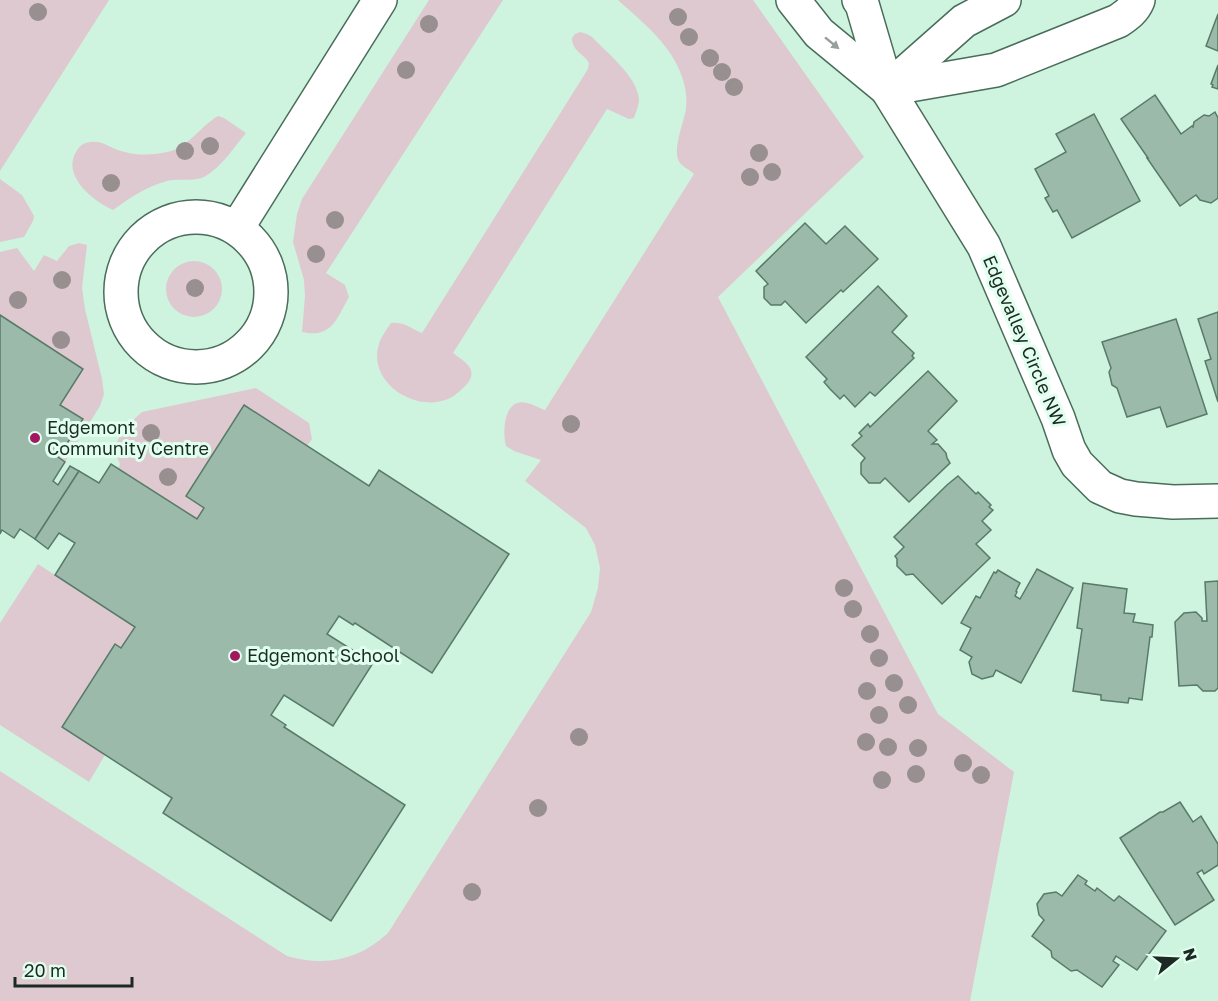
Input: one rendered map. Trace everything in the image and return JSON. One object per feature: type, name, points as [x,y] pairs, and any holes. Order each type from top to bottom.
[{"type":"street","points":[[237,228],[380,0]]},
{"type":"street","name":"Edgevalley Circle NW","points":[[793,0],[819,33],[887,89]]},
{"type":"street","name":"Edgevalley Circle NW","points":[[859,0],[887,89],[984,246],[1058,418],[1069,450],[1077,464],[1100,487],[1120,496],[1173,502],[1218,501]]},
{"type":"street","points":[[887,89],[964,21],[1004,0]]},
{"type":"street","points":[[887,89],[996,70],[1118,21],[1128,15],[1138,0]]},
{"type":"street","points":[[197,216],[218,219],[237,228],[253,242],[264,260],[271,280],[271,302],[266,322],[254,341],[238,356],[218,365],[196,368],[174,364],[154,355],[138,340],[126,321],[123,310],[122,278],[129,257],[141,240],[157,226],[177,218],[197,216]]},
{"type":"shaded area","points":[[0,0],[109,0],[0,171]]},
{"type":"shaded area","points":[[429,0],[503,0],[326,273],[345,285],[349,297],[337,319],[327,330],[302,332],[304,280],[293,242],[297,214],[302,199]]},
{"type":"shaded area","points":[[618,0],[753,0],[864,157],[718,297],[938,714],[1014,772],[970,1001],[0,1001],[0,771],[287,956],[315,961],[341,959],[365,950],[388,933],[591,612],[598,588],[600,568],[595,545],[586,528],[525,481],[541,460],[506,446],[504,432],[506,417],[513,405],[527,403],[545,410],[694,174],[681,164],[677,152],[686,109],[686,93],[677,65],[664,44]]},
{"type":"shaded area","points":[[580,32],[592,37],[620,65],[633,82],[639,99],[634,118],[629,119],[607,109],[453,353],[470,368],[471,377],[467,384],[450,398],[435,402],[421,402],[408,398],[396,391],[380,371],[377,358],[381,339],[391,323],[403,324],[422,333],[588,69],[589,63],[572,42],[575,34]]},
{"type":"shaded area","points":[[218,116],[246,133],[222,163],[204,177],[160,183],[113,210],[83,189],[74,173],[72,165],[74,156],[84,143],[99,142],[136,154],[166,152],[184,145]]},
{"type":"shaded area","points":[[0,179],[22,195],[34,216],[24,237],[0,242]]},
{"type":"shaded area","points":[[79,243],[87,245],[82,288],[104,394],[100,406],[65,462],[58,457],[82,419],[60,405],[83,369],[0,315],[0,252],[17,248],[34,271],[44,255],[57,261],[69,246]]},
{"type":"shaded area","points":[[189,261],[199,261],[214,269],[220,278],[222,289],[220,300],[214,309],[199,317],[189,317],[178,312],[171,305],[166,294],[166,284],[171,273],[178,266]]},
{"type":"shaded area","points":[[256,388],[309,423],[312,439],[307,446],[244,406],[186,496],[204,508],[197,519],[118,469],[120,464],[114,450],[118,439],[142,412]]},
{"type":"shaded area","points":[[38,564],[135,627],[121,648],[115,644],[62,727],[105,755],[89,782],[0,725],[0,623]]},
{"type":"building","points":[[1218,14],[1218,51],[1206,46]]},
{"type":"building","points":[[1218,65],[1218,89],[1212,87],[1211,84]]},
{"type":"building","points":[[1155,95],[1181,134],[1193,127],[1194,122],[1204,115],[1209,116],[1215,112],[1218,118],[1218,198],[1211,203],[1200,200],[1196,195],[1180,206],[1121,119]]},
{"type":"building","points":[[1094,114],[1140,201],[1072,238],[1057,210],[1053,212],[1045,198],[1049,196],[1035,169],[1066,152],[1056,134]]},
{"type":"building","points":[[805,223],[826,244],[845,226],[878,259],[806,323],[785,301],[781,305],[771,305],[764,298],[764,287],[768,284],[756,271]]},
{"type":"building","points":[[878,286],[907,316],[892,332],[914,353],[912,356],[914,358],[875,396],[870,392],[855,407],[844,395],[840,399],[830,389],[824,382],[827,379],[806,357]]},
{"type":"building","points":[[1218,312],[1218,402],[1205,361],[1211,359],[1198,319]]},
{"type":"building","name":"Edgemont Community Centre","points":[[0,315],[83,369],[60,405],[83,419],[58,457],[65,462],[53,481],[58,485],[70,466],[79,471],[35,539],[20,529],[14,538],[2,530],[0,534]]},
{"type":"building","points":[[1176,319],[1207,414],[1167,427],[1160,407],[1127,417],[1117,388],[1112,385],[1109,372],[1111,368],[1102,342]]},
{"type":"building","points":[[928,371],[957,401],[928,431],[937,440],[932,444],[938,444],[946,453],[950,463],[909,502],[885,478],[880,483],[869,483],[861,474],[861,463],[865,458],[852,445],[862,436],[859,433],[868,424],[870,427]]},
{"type":"building","name":"Edgemont School","points":[[244,405],[369,486],[379,470],[509,554],[432,673],[355,623],[353,625],[339,616],[327,634],[373,663],[333,726],[284,695],[271,715],[286,725],[284,727],[405,805],[331,921],[163,813],[172,798],[62,727],[115,644],[121,648],[135,627],[55,575],[75,543],[59,533],[48,549],[35,539],[79,471],[99,483],[111,464],[197,519],[204,508],[186,496]]},
{"type":"building","points":[[958,476],[976,494],[978,492],[993,510],[982,521],[991,530],[976,544],[990,558],[942,604],[913,574],[906,575],[897,566],[895,556],[904,547],[894,537]]},
{"type":"building","points":[[1037,569],[1073,588],[1021,683],[996,670],[993,676],[982,679],[972,674],[969,662],[972,657],[960,650],[971,628],[961,623],[976,596],[980,598],[994,572],[998,570],[1020,583],[1015,596],[1020,599]]},
{"type":"building","points":[[1218,581],[1218,688],[1215,691],[1203,691],[1197,685],[1179,686],[1175,622],[1184,613],[1196,612],[1202,621],[1207,621],[1205,582]]},
{"type":"building","points":[[1083,583],[1127,589],[1124,613],[1135,614],[1133,622],[1153,625],[1142,700],[1129,698],[1128,703],[1101,700],[1101,695],[1073,691],[1082,629],[1077,628]]},
{"type":"building","points":[[1180,802],[1193,822],[1201,816],[1218,844],[1218,865],[1204,874],[1202,870],[1197,873],[1214,900],[1175,925],[1120,838]]},
{"type":"building","points":[[1078,875],[1095,891],[1097,888],[1114,901],[1119,896],[1166,931],[1137,970],[1116,956],[1113,961],[1119,965],[1102,987],[1077,970],[1071,971],[1052,957],[1051,951],[1032,936],[1044,920],[1039,915],[1037,904],[1044,894],[1056,892],[1062,896]]},
{"type":"place","name":"Edgemont Community Centre","points":[[35,438]]},
{"type":"place","name":"Edgemont School","points":[[235,656]]}]
